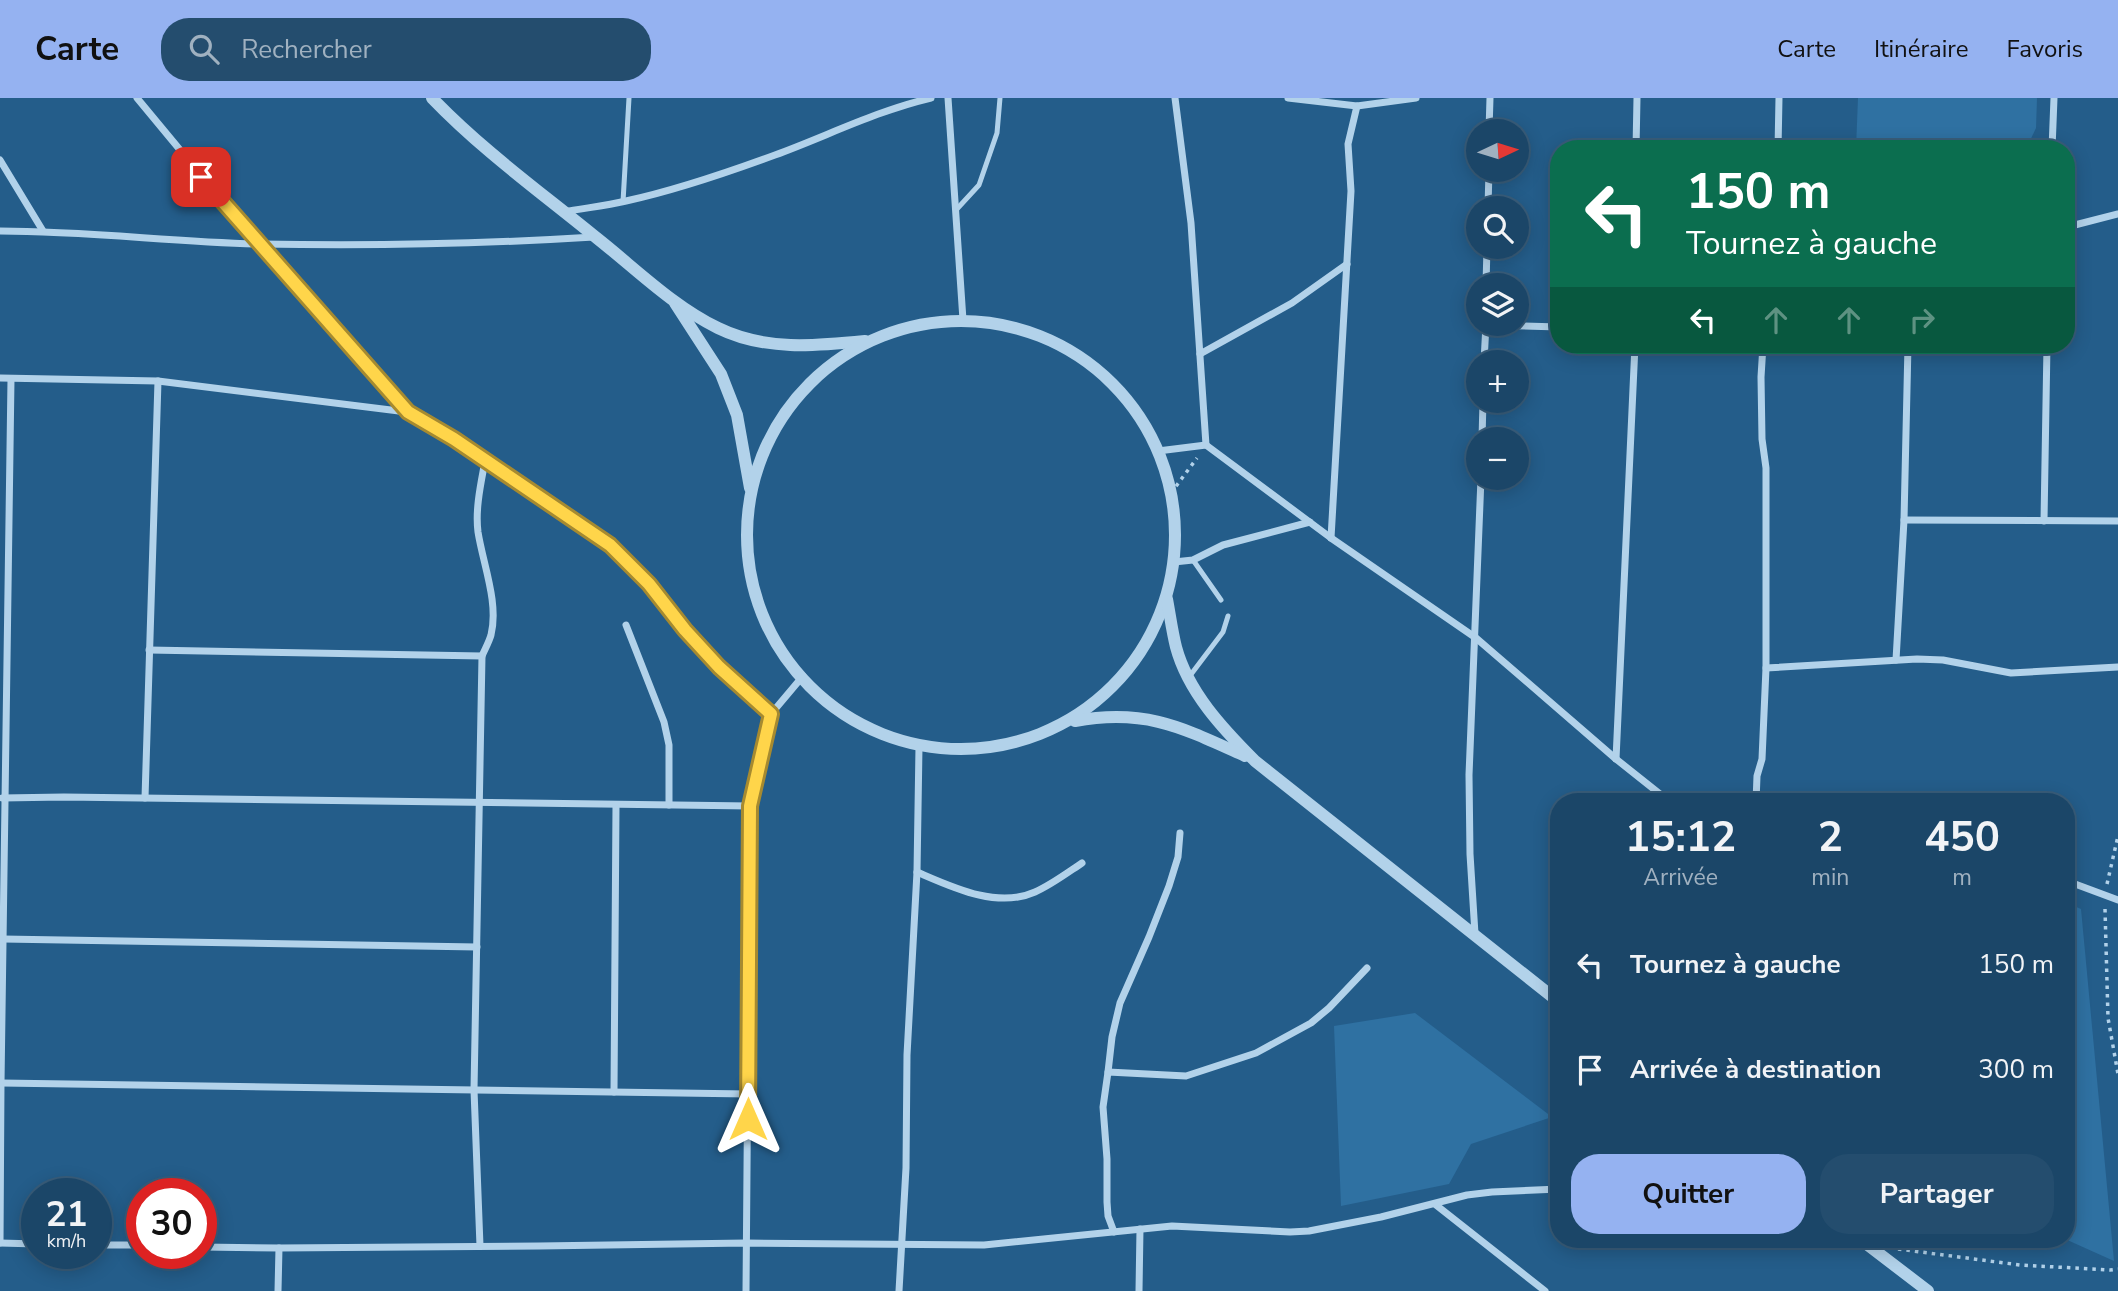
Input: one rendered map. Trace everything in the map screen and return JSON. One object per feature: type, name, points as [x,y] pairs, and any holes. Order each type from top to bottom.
[{"type":"street","points":[[137,98],[258,244],[408,412],[454,439],[610,545],[649,584],[685,630],[719,667],[771,714]]},
{"type":"street","points":[[432,98],[495,158],[562,212],[673,300],[719,328],[781,346],[869,341]]},
{"type":"street","points":[[562,212],[623,202],[711,178],[901,105],[931,98]]},
{"type":"street","points":[[948,98],[963,320]]},
{"type":"street","points":[[1175,98],[1191,223],[1206,445]]},
{"type":"street","points":[[1288,98],[1357,106],[1416,98]]},
{"type":"street","points":[[1489,119],[1490,98]]},
{"type":"street","points":[[1636,140],[1637,98]]},
{"type":"street","points":[[1778,140],[1779,98]]},
{"type":"street","points":[[2052,140],[2054,98]]},
{"type":"street","points":[[1331,538],[1347,264],[1350,191],[1348,144],[1357,106]]},
{"type":"street","points":[[0,160],[43,231]]},
{"type":"street","points":[[2075,225],[2118,214]]},
{"type":"street","points":[[0,231],[43,231],[258,244],[509,243],[596,237]]},
{"type":"street","points":[[1200,354],[1292,303],[1347,264]]},
{"type":"street","points":[[673,300],[721,374],[737,415],[751,492]]},
{"type":"street","points":[[963,320],[1011,326],[1056,342],[1097,369],[1121,393],[1142,420],[1158,451],[1171,493],[1175,527],[1174,562],[1167,596],[1154,629],[1139,656],[1121,679],[1099,700],[1068,722],[1033,739],[995,748],[957,751],[919,747],[867,729],[821,699],[767,626],[754,593],[748,557],[747,521],[751,492],[764,451],[789,406],[827,367],[869,341],[915,325],[963,320]]},
{"type":"street","points":[[1529,326],[1550,327]]},
{"type":"street","points":[[1616,759],[1635,354]]},
{"type":"street","points":[[1756,793],[1762,759],[1766,668],[1766,468],[1762,439],[1762,354]]},
{"type":"street","points":[[1896,660],[1904,520],[1908,354]]},
{"type":"street","points":[[2044,521],[2047,354]]},
{"type":"street","points":[[0,378],[158,381],[408,412]]},
{"type":"street","points":[[11,379],[2,798],[0,1243],[21,1244]]},
{"type":"street","points":[[145,798],[158,381]]},
{"type":"street","points":[[1158,451],[1206,445],[1331,538],[1476,638],[1659,793]]},
{"type":"street","points":[[481,1246],[474,1090],[482,656],[491,634],[492,607],[478,530],[479,497],[485,461]]},
{"type":"street","points":[[1475,934],[1469,775],[1481,490]]},
{"type":"street","points":[[1904,520],[2118,521]]},
{"type":"street","points":[[1174,562],[1193,560],[1223,545],[1310,522]]},
{"type":"street","points":[[1167,596],[1177,649],[1189,677],[1204,705],[1233,739],[1255,761],[1550,995]]},
{"type":"street","points":[[626,625],[664,722],[669,745],[669,805]]},
{"type":"street","points":[[149,650],[482,656]]},
{"type":"street","points":[[1766,668],[1896,660],[1943,660],[2011,673],[2118,667]]},
{"type":"street","points":[[746,1291],[750,806],[771,714],[803,676]]},
{"type":"street","points":[[1068,722],[1118,716],[1147,718],[1172,725],[1255,761]]},
{"type":"street","points":[[899,1291],[906,1168],[907,1055],[917,873],[919,747]]},
{"type":"street","points":[[2,798],[750,806]]},
{"type":"street","points":[[614,1092],[617,805]]},
{"type":"street","points":[[1114,1231],[1108,1216],[1103,1107],[1112,1037],[1120,1003],[1169,886],[1178,857],[1180,833]]},
{"type":"street","points":[[917,873],[953,887],[1010,900],[1034,892],[1082,863]]},
{"type":"street","points":[[2075,884],[2118,900]]},
{"type":"street","points":[[3,939],[477,947]]},
{"type":"street","points":[[1108,1072],[1186,1076],[1256,1053],[1311,1023],[1367,968]]},
{"type":"street","points":[[1,1083],[748,1094]]},
{"type":"street","points":[[217,1247],[747,1243],[984,1245],[1172,1226],[1290,1232],[1309,1231],[1436,1205],[1467,1195],[1550,1189]]},
{"type":"street","points":[[1436,1205],[1545,1291]]},
{"type":"street","points":[[1139,1291],[1140,1229]]},
{"type":"street","points":[[278,1291],[279,1248]]},
{"type":"street","points":[[1872,1248],[1928,1291]]},
{"type":"lane","points":[[623,202],[629,98]]},
{"type":"lane","points":[[956,211],[979,185],[997,134],[1000,98]]},
{"type":"lane","points":[[1193,560],[1221,600]]},
{"type":"lane","points":[[1189,677],[1223,632],[1228,616]]},
{"type":"path","points":[[1171,493],[1206,445]]},
{"type":"path","points":[[2118,836],[2105,895],[2108,1018],[2118,1074]]},
{"type":"path","points":[[1897,1249],[2020,1265],[2118,1269]]},
{"type":"shaded area","points":[[1858,98],[2037,98],[2036,128],[2030,140],[1856,140]]},
{"type":"shaded area","points":[[2075,906],[2081,909],[2114,1261],[2075,1243]]},
{"type":"shaded area","points":[[1415,1013],[1550,1118],[1471,1144],[1449,1184],[1341,1206],[1334,1026]]},
{"type":"route","points":[[201,177],[408,412],[454,439],[610,545],[649,584],[685,630],[719,667],[771,714],[750,806],[748,1119]]}]
